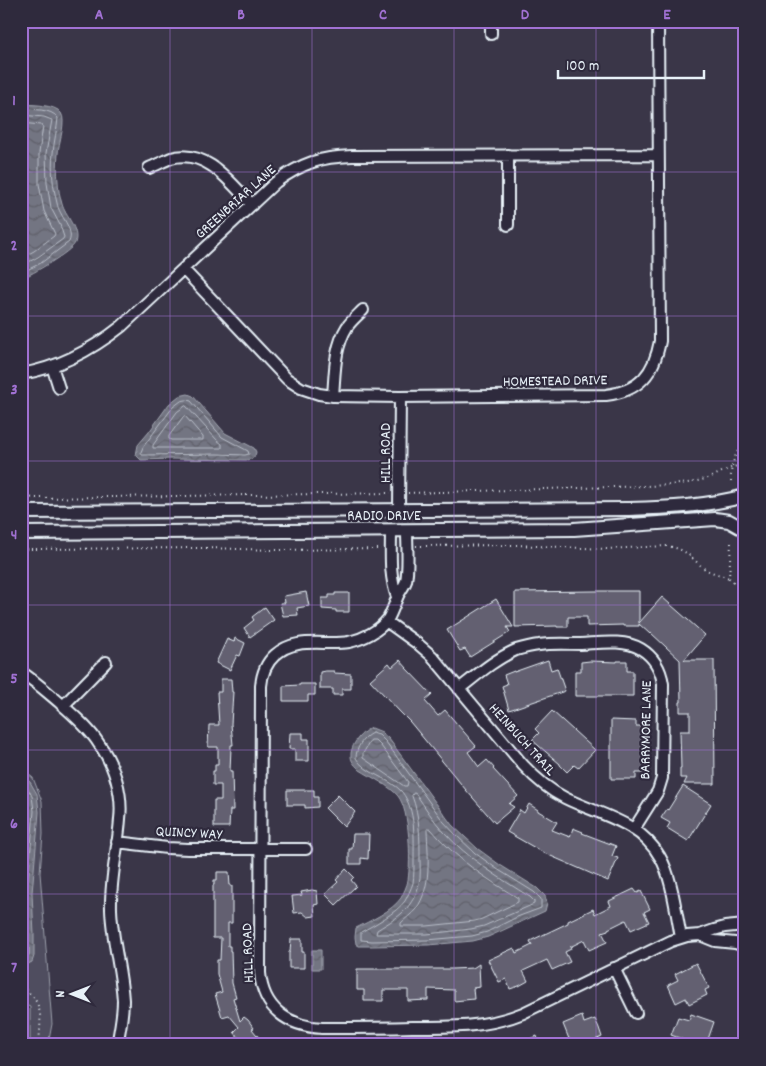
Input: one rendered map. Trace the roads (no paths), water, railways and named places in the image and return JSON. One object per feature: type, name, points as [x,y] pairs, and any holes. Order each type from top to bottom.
[{"type":"main road","name":"RADIO DRIVE","points":[[21,512],[653,508],[705,504],[745,496]]},
{"type":"main road","name":"RADIO DRIVE","points":[[21,533],[574,529],[715,519],[729,521],[745,530]]},
{"type":"street","points":[[491,21],[491,34]]},
{"type":"street","name":"HOMESTEAD DRIVE","points":[[183,269],[287,379],[301,388],[319,394],[400,397],[606,395],[617,394],[640,383],[649,373],[655,362],[660,341],[658,21]]},
{"type":"street","points":[[508,155],[508,225]]},
{"type":"street","name":"GREENBRIAR LANE","points":[[21,374],[52,366],[91,348],[108,337],[276,182],[306,164],[320,159],[337,156],[658,155]]},
{"type":"street","points":[[149,168],[172,158],[196,158],[209,163],[222,173],[252,205]]},
{"type":"street","points":[[333,396],[339,342],[348,326],[363,310]]},
{"type":"street","points":[[52,366],[58,388]]},
{"type":"street","name":"HILL ROAD","points":[[399,510],[400,397]]},
{"type":"street","points":[[391,531],[391,574],[397,596]]},
{"type":"street","name":"HILL ROAD","points":[[407,531],[405,583],[386,621],[366,636],[350,642],[290,645],[272,658],[262,676],[260,973],[266,996],[277,1011],[299,1025],[322,1028],[459,1027],[482,1025],[506,1020],[523,1013],[659,946],[681,938],[745,925]]},
{"type":"street","name":"HEINBUCH TRAIL","points":[[386,621],[428,652],[523,765],[539,781],[564,798],[634,829],[654,848],[665,866],[669,878],[681,938]]},
{"type":"street","name":"BARRYMORE LANE","points":[[459,689],[499,659],[536,645],[621,644],[636,647],[649,655],[658,667],[663,684],[663,774],[658,791],[634,829]]},
{"type":"street","points":[[63,706],[106,662]]},
{"type":"street","points":[[21,672],[38,684],[89,731],[100,744],[113,770],[118,786],[121,818],[111,894],[112,924],[122,999],[118,1045]]},
{"type":"street","name":"QUINCY WAY","points":[[117,842],[181,849],[306,850]]},
{"type":"street","name":"HILL ROAD","points":[[700,935],[715,941],[745,946]]},
{"type":"street","points":[[614,968],[636,1013]]},
{"type":"water","points":[[21,104],[43,105],[54,108],[63,117],[57,161],[58,187],[62,204],[74,228],[76,238],[75,243],[66,252],[21,279]]},
{"type":"water","points":[[188,394],[193,396],[225,433],[254,448],[256,452],[254,457],[246,460],[141,460],[136,455],[138,445],[169,404],[179,396]]},
{"type":"water","points":[[372,728],[382,732],[389,739],[452,825],[478,849],[537,888],[545,896],[547,903],[545,911],[488,937],[473,941],[428,945],[359,946],[356,944],[356,928],[397,903],[406,887],[409,871],[409,836],[402,803],[395,792],[360,770],[351,758],[352,748],[357,739],[368,729]]},
{"type":"water","points":[[21,774],[30,782],[37,794],[39,812],[32,893],[34,956],[32,962],[21,965]]},
{"type":"water","points":[[312,950],[321,950],[321,969],[312,969]]}]
